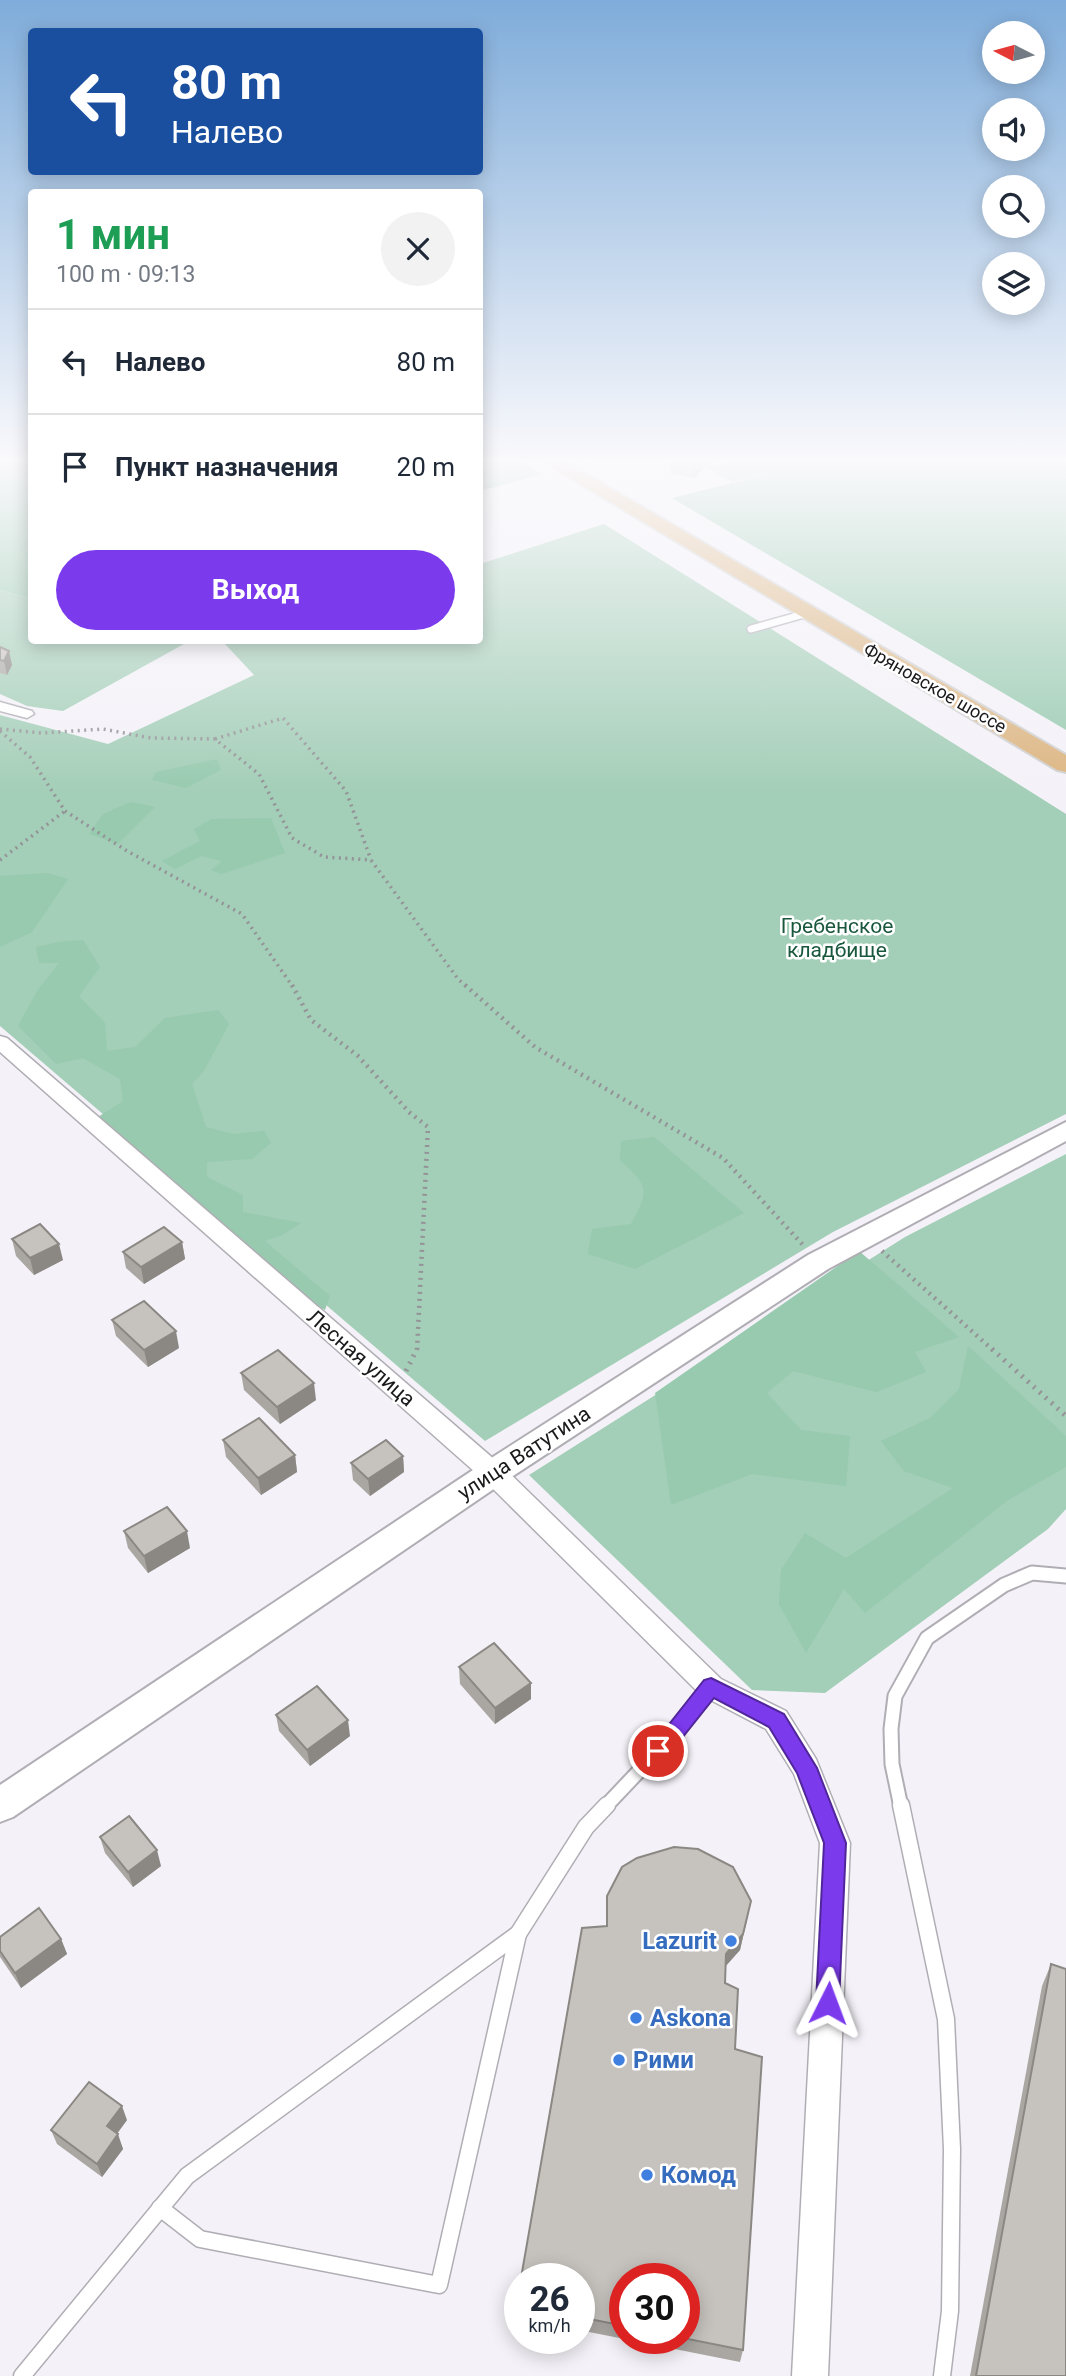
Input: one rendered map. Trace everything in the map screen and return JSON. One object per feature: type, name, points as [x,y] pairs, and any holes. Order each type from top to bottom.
[{"type":"main road","name":"Фряновское шоссе","points":[[738,572],[1066,765]]},
{"type":"main road","name":"Фряновское шоссе","points":[[767,572],[1066,749]]},
{"type":"street","points":[[0,706],[27,714]]},
{"type":"street","name":"Лесная улица","points":[[0,1042],[493,1473],[711,1687],[776,1720],[806,1768],[835,1843],[810,2376]]},
{"type":"street","name":"улица Ватутина","points":[[0,1805],[493,1473],[818,1262],[1066,1130]]},
{"type":"lane","points":[[751,629],[808,613]]},
{"type":"lane","points":[[942,2376],[950,2311],[952,2176],[946,2019],[892,1764],[891,1729],[895,1696],[927,1638],[1013,1581],[1032,1573],[1066,1576]]},
{"type":"lane","points":[[160,2208],[200,2239],[439,2285],[518,1934],[586,1827],[658,1751],[711,1687]]},
{"type":"lane","points":[[22,2376],[187,2176],[518,1934]]},
{"type":"path","points":[[0,730],[42,733],[103,729],[151,738],[215,739],[283,719],[346,791],[371,860],[458,979],[535,1047],[723,1158],[818,1262]]},
{"type":"path","points":[[0,730],[30,757],[65,811],[127,851],[242,914],[290,982],[311,1020],[358,1056],[410,1113],[428,1127],[417,1351],[396,1388]]},
{"type":"path","points":[[215,739],[259,774],[292,838],[324,857],[371,860]]},
{"type":"path","points":[[0,860],[65,811]]},
{"type":"path","points":[[866,1237],[1066,1416]]},
{"type":"green space","points":[[0,572],[28,572],[28,598],[0,590]]},
{"type":"green space","name":"Гребенское кладбище","points":[[483,572],[680,572],[1066,814],[1066,1114],[833,1232],[485,1441],[0,1026],[0,715],[108,744],[254,675],[225,644],[483,644]]},
{"type":"green space","points":[[797,572],[1066,572],[1066,730]]},
{"type":"green space","points":[[0,590],[28,598],[28,644],[184,644],[63,711],[27,706],[0,694]]},
{"type":"green space","points":[[217,759],[221,770],[186,788],[152,780],[156,772]]},
{"type":"green space","points":[[131,802],[155,807],[118,844],[89,834],[103,814]]},
{"type":"green space","points":[[271,818],[285,853],[222,874],[211,870],[222,861],[201,856],[175,869],[162,861],[200,841],[194,829],[212,819]]},
{"type":"green space","points":[[47,873],[68,879],[32,932],[0,947],[0,876]]},
{"type":"green space","points":[[83,940],[100,967],[79,996],[105,1023],[107,1051],[135,1047],[165,1018],[218,1010],[229,1024],[204,1071],[192,1084],[206,1127],[233,1134],[264,1131],[271,1143],[252,1159],[207,1162],[207,1177],[243,1195],[243,1212],[301,1223],[282,1235],[265,1241],[330,1296],[325,1310],[314,1305],[98,1117],[123,1101],[120,1079],[83,1058],[56,1064],[18,1026],[37,991],[59,963],[39,963],[36,947]]},
{"type":"green space","points":[[654,1137],[744,1213],[635,1269],[588,1254],[592,1229],[631,1224],[644,1195],[637,1176],[620,1160],[621,1141]]},
{"type":"green space","points":[[1066,1154],[1066,1509],[1048,1529],[825,1693],[752,1690],[529,1475],[905,1237]]},
{"type":"green space","points":[[859,1251],[959,1337],[915,1352],[926,1372],[876,1392],[793,1371],[767,1393],[801,1430],[850,1436],[846,1486],[752,1474],[671,1505],[655,1393]]},
{"type":"green space","points":[[968,1346],[1066,1436],[1066,1467],[1008,1500],[865,1613],[844,1589],[806,1653],[779,1604],[781,1570],[805,1533],[846,1558],[953,1488],[904,1471],[881,1441],[930,1418],[959,1389]]},
{"type":"building","points":[[0,647],[9,651],[4,661],[0,660]]},
{"type":"building","points":[[40,1224],[59,1244],[30,1258],[12,1239]]},
{"type":"building","points":[[164,1227],[182,1242],[141,1267],[123,1252]]},
{"type":"building","points":[[144,1301],[176,1331],[144,1350],[112,1320]]},
{"type":"building","points":[[278,1350],[314,1383],[277,1407],[241,1373]]},
{"type":"building","points":[[259,1418],[295,1455],[258,1478],[223,1440]]},
{"type":"building","points":[[386,1440],[403,1456],[368,1479],[351,1463]]},
{"type":"building","points":[[167,1507],[187,1531],[144,1556],[124,1531]]},
{"type":"building","points":[[494,1643],[531,1683],[495,1708],[459,1667]]},
{"type":"building","points":[[317,1686],[348,1720],[307,1750],[276,1715]]},
{"type":"building","points":[[129,1816],[157,1850],[128,1872],[100,1837]]},
{"type":"building","name":"Комод","points":[[674,1847],[698,1849],[733,1867],[751,1901],[743,1934],[726,1954],[725,1983],[738,1989],[735,2049],[762,2057],[743,2350],[700,2341],[700,2263],[609,2263],[609,2323],[595,2320],[595,2263],[524,2263],[582,1928],[607,1926],[607,1896],[622,1867],[637,1858]]},
{"type":"building","points":[[39,1908],[61,1939],[15,1973],[0,1951],[0,1937]]},
{"type":"building","points":[[1051,1964],[1066,1969],[1066,2376],[976,2376]]},
{"type":"building","points":[[89,2082],[122,2106],[107,2126],[118,2134],[97,2164],[51,2130]]},
{"type":"place","name":"Lazurit","points":[[731,1941]]},
{"type":"place","name":"Askona","points":[[636,2018]]},
{"type":"place","name":"Рими","points":[[619,2060]]},
{"type":"place","name":"Комод","points":[[647,2175]]},
{"type":"route","points":[[658,1751],[711,1687],[776,1720],[806,1768],[835,1843],[828,2003]]}]
